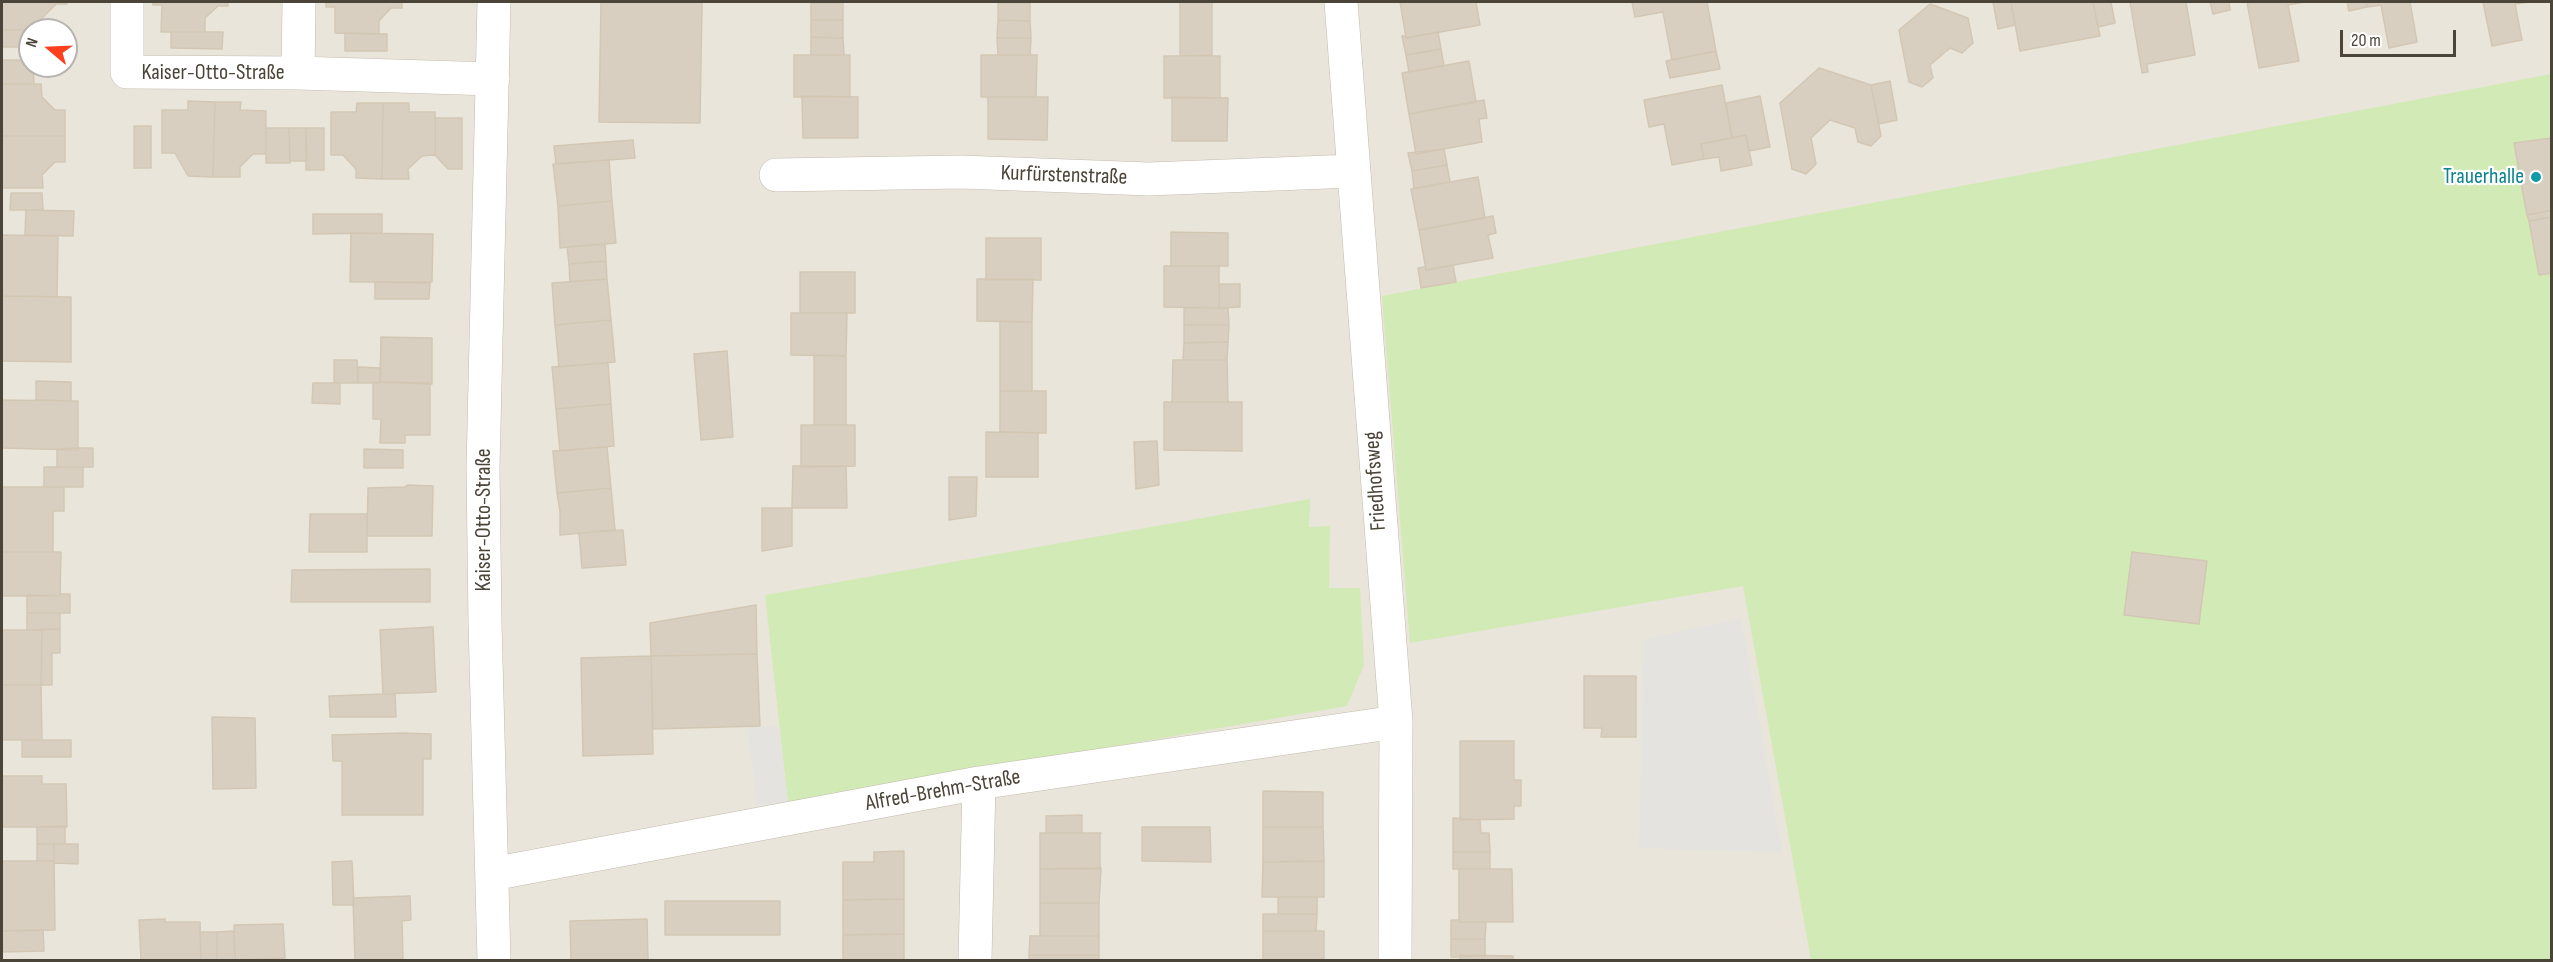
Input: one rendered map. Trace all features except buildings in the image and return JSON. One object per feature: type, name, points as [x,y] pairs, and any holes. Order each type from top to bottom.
[{"type":"street","name":"Kaiser-Otto-Straße","points":[[127,2],[127,72],[493,79]]},
{"type":"street","name":"Kaiser-Otto-Straße","points":[[298,74],[299,2]]},
{"type":"street","name":"Kaiser-Otto-Straße","points":[[494,2],[483,468],[494,960]]},
{"type":"street","name":"Friedhofsweg","points":[[1341,2],[1396,722],[1395,960]]},
{"type":"street","name":"Kurfürstenstraße","points":[[776,175],[961,172],[1149,179],[1353,171]]},
{"type":"street","name":"Alfred-Brehm-Straße","points":[[492,874],[979,783],[1396,722]]},
{"type":"street","points":[[975,960],[979,783]]},
{"type":"shaded area","points":[[2,2],[2551,2],[2551,960],[2,960]]},
{"type":"shaded area","points":[[1741,619],[1782,852],[1639,848],[1644,639]]},
{"type":"shaded area","points":[[747,727],[779,727],[788,803],[757,805]]},
{"type":"green space","points":[[2551,74],[2551,960],[1811,960],[1743,586],[1410,643],[1382,296]]},
{"type":"green space","points":[[1310,499],[1309,527],[1330,526],[1329,588],[1360,588],[1364,665],[1347,706],[788,803],[765,595]]},
{"type":"place","name":"Trauerhalle","points":[[2536,177]]}]
